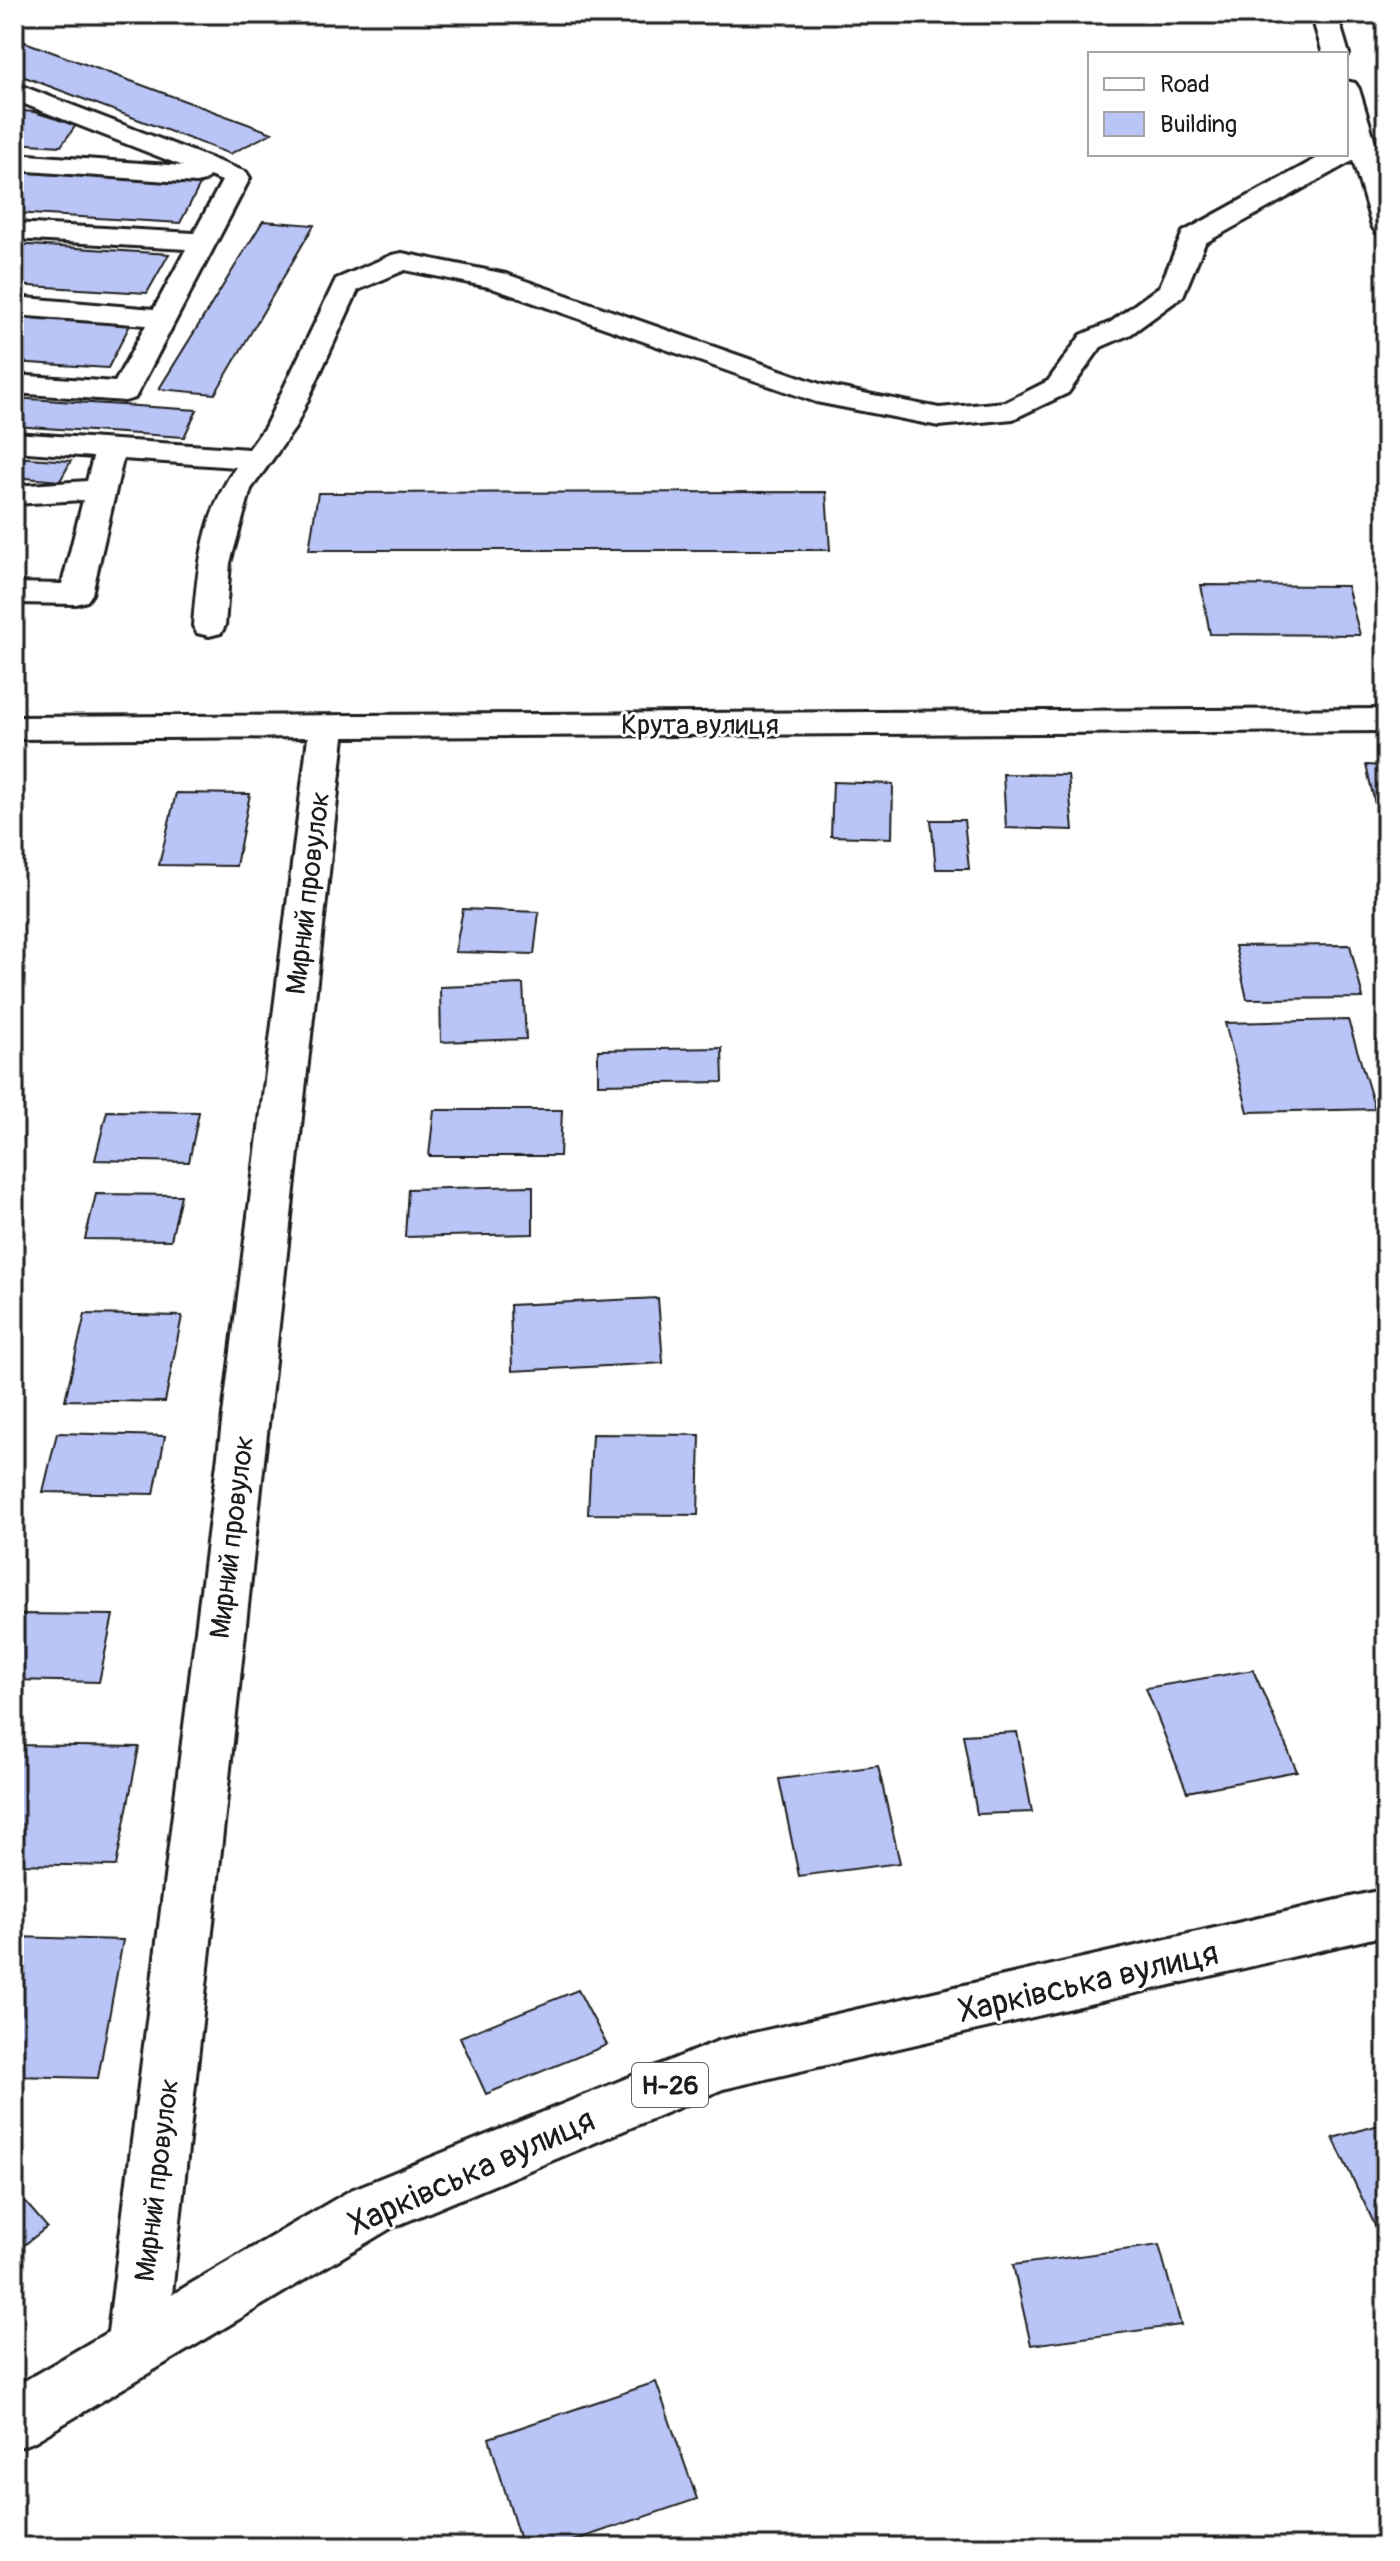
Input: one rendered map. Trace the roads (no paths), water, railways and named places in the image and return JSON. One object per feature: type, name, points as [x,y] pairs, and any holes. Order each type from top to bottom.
[{"type":"street","points":[[1324,14],[1335,52]]},
{"type":"street","points":[[1348,114],[1351,151],[1386,226]]},
{"type":"street","name":"Крута вулиця","points":[[14,728],[1386,720]]},
{"type":"street","name":"Мирний провулок","points":[[136,2348],[327,726]]},
{"type":"street","name":"Харківська вулиця","points":[[14,2420],[371,2209],[718,2066],[1386,1912]]},
{"type":"lane","points":[[14,91],[237,178]]},
{"type":"lane","points":[[209,626],[214,563],[236,489],[280,428],[346,285],[402,261],[496,280],[816,393],[939,417],[1013,410],[1058,387],[1091,341],[1121,328],[1173,290],[1193,238],[1342,156]]},
{"type":"lane","points":[[14,162],[237,178]]},
{"type":"lane","points":[[14,384],[125,392],[237,178]]},
{"type":"lane","points":[[14,231],[203,242]]},
{"type":"lane","points":[[14,306],[163,318]]},
{"type":"lane","points":[[14,442],[257,459]]},
{"type":"lane","points":[[14,593],[76,594],[110,449]]},
{"type":"lane","points":[[14,495],[101,489]]}]
